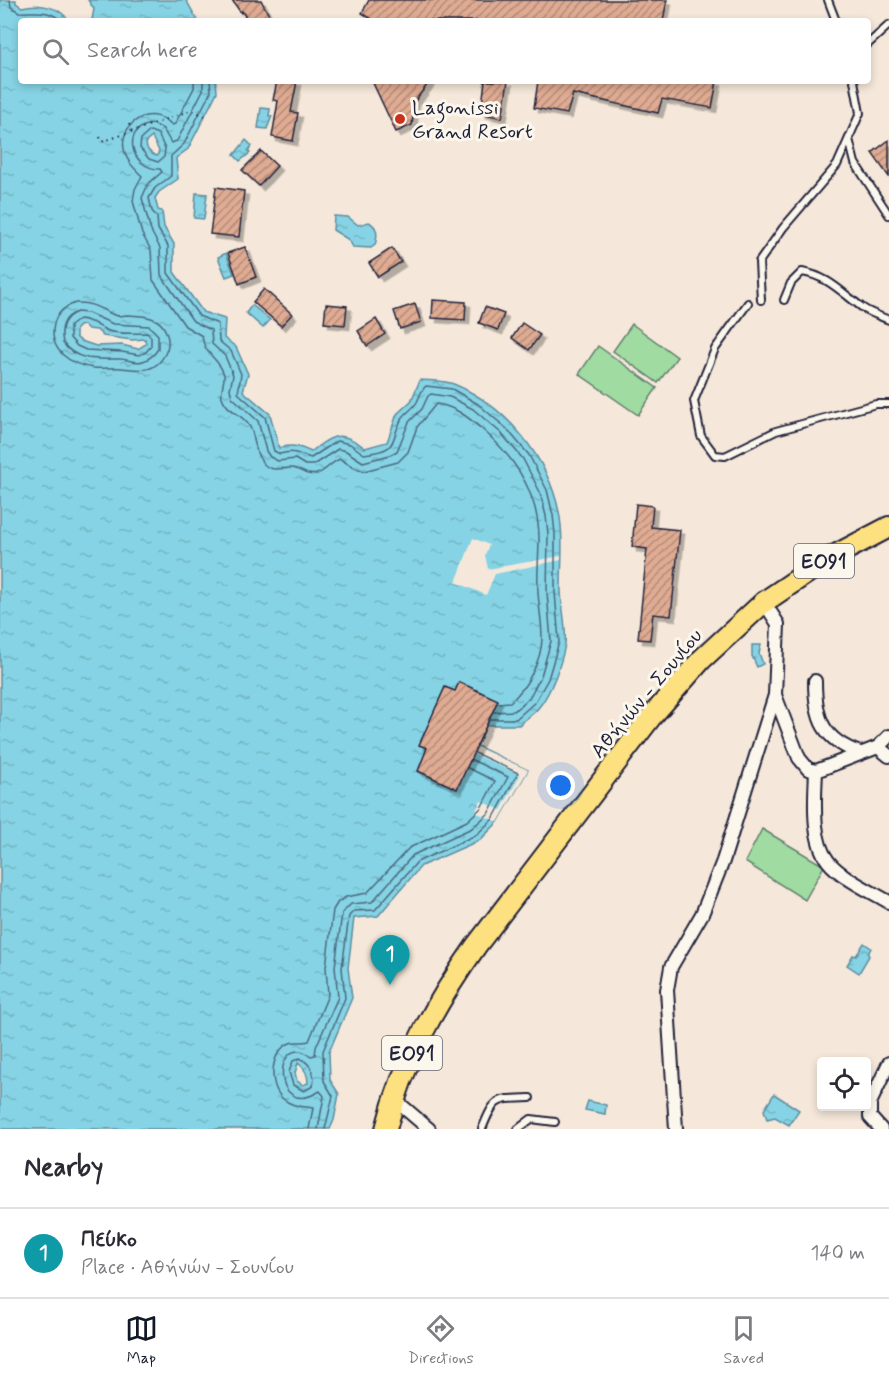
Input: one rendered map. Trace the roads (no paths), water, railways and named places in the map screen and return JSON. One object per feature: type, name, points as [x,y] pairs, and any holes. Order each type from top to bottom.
[{"type":"main road","name":"Αθήνών - Σουνίου","points":[[386,1129],[394,1099],[419,1037],[450,982],[651,717],[701,660],[764,602],[826,560],[889,527]]},
{"type":"street","points":[[676,1129],[667,990],[671,967],[702,914],[723,861],[775,695],[778,624],[764,602]]},
{"type":"street","points":[[815,681],[819,717],[827,734],[843,747],[860,753]]},
{"type":"street","points":[[775,695],[799,758],[808,769],[816,771],[878,747],[889,736]]},
{"type":"street","points":[[878,747],[889,756]]},
{"type":"street","points":[[816,771],[815,809],[819,846],[828,862],[889,902]]},
{"type":"street","points":[[881,1129],[870,1117],[870,1103],[889,1063]]},
{"type":"street","points":[[394,1099],[429,1129]]},
{"type":"lane","points":[[828,0],[835,18]]},
{"type":"lane","points":[[871,41],[889,25]]},
{"type":"lane","points":[[761,300],[759,262],[783,228],[837,165],[860,113],[855,84]]},
{"type":"lane","points":[[849,139],[855,163],[889,215]]},
{"type":"lane","points":[[784,300],[791,283],[802,272],[808,273],[831,282],[865,309],[889,320]]},
{"type":"lane","points":[[748,303],[715,349],[694,400],[701,436],[715,454],[725,456],[776,431],[876,404],[889,404]]},
{"type":"lane","points":[[482,1129],[491,1106],[503,1099],[530,1098]]},
{"type":"lane","points":[[518,1129],[531,1119],[555,1122]]},
{"type":"water","points":[[0,0],[16,0],[16,3],[22,7],[35,5],[48,7],[60,12],[67,18],[18,18],[18,84],[216,84],[217,92],[188,149],[176,158],[178,179],[159,192],[155,198],[158,210],[162,211],[164,227],[174,244],[174,272],[203,312],[225,319],[224,338],[236,347],[248,374],[243,391],[270,414],[279,448],[295,446],[311,452],[325,441],[337,436],[357,442],[365,448],[387,442],[397,414],[411,401],[420,380],[443,381],[475,395],[508,421],[535,454],[554,492],[561,531],[564,651],[548,694],[537,710],[519,725],[487,725],[477,746],[528,770],[498,822],[480,840],[421,866],[378,916],[354,918],[348,968],[352,998],[329,1052],[330,1080],[339,1094],[330,1129],[0,1129]],"holes":[[[152,137],[159,151],[157,156],[150,153],[146,142]],[[84,325],[88,329],[97,330],[103,336],[132,340],[145,339],[146,344],[138,349],[122,345],[96,346],[76,337],[76,329]],[[298,1063],[306,1072],[308,1083],[303,1085],[297,1081],[295,1073]]]},
{"type":"water","points":[[88,0],[186,0],[196,18],[92,18],[94,9]]},
{"type":"water","points":[[261,108],[270,109],[269,116],[272,116],[267,129],[258,128]]},
{"type":"water","points":[[246,140],[252,146],[248,151],[250,153],[240,161],[234,155]]},
{"type":"water","points":[[196,193],[207,194],[204,219],[194,218]]},
{"type":"water","points":[[334,216],[348,217],[358,225],[369,222],[372,224],[377,238],[375,245],[371,248],[353,247],[349,240],[333,230]]},
{"type":"water","points":[[226,253],[234,274],[226,277],[218,257]]},
{"type":"water","points":[[252,305],[270,320],[263,328],[246,313]]},
{"type":"water","points":[[752,645],[761,645],[759,653],[763,664],[757,667],[752,656]]},
{"type":"water","points":[[864,943],[871,948],[859,973],[847,965]]},
{"type":"water","points":[[774,1094],[799,1110],[789,1125],[775,1117],[767,1119],[764,1110]]},
{"type":"water","points":[[588,1101],[606,1105],[605,1114],[585,1110]]},
{"type":"place","name":"Lagonissi Grand Resort","points":[[400,119]]},
{"type":"place","name":"Πεύκο","points":[[390,985]]}]
